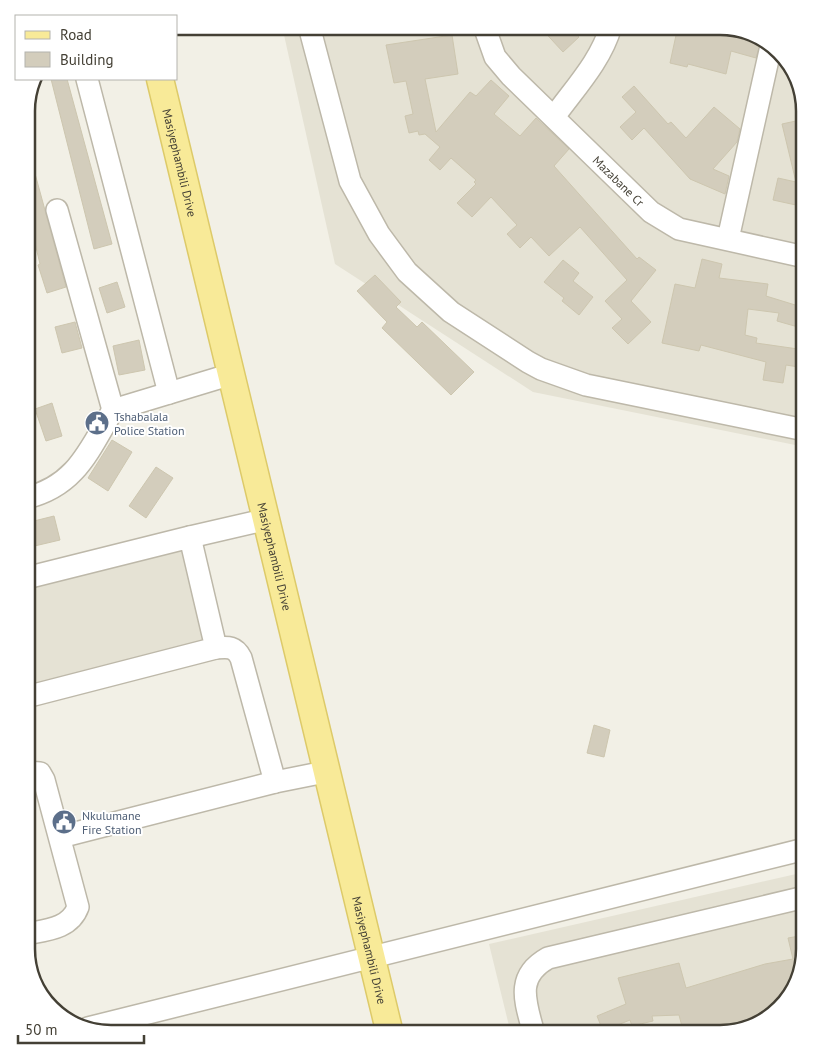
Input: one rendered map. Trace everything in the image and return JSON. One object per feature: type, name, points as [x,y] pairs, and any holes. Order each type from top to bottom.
[{"type":"main road","name":"Masiyephambili Drive","points":[[160,80],[268,519],[325,772],[388,1025]]},
{"type":"street","points":[[311,35],[350,181],[358,198],[379,234],[406,272],[451,312],[528,362],[586,385],[796,428]]},
{"type":"street","name":"Mazabane Cr","points":[[487,35],[495,57],[511,76],[651,212],[665,223],[679,229],[796,255]]},
{"type":"street","points":[[554,117],[593,63],[604,46],[608,35]]},
{"type":"street","points":[[728,239],[769,53]]},
{"type":"street","points":[[87,80],[169,394]]},
{"type":"street","points":[[57,210],[113,410]]},
{"type":"street","points":[[35,496],[47,493],[72,474],[82,462],[113,410],[232,374]]},
{"type":"street","points":[[35,576],[268,519]]},
{"type":"street","points":[[190,537],[216,648]]},
{"type":"street","points":[[35,695],[230,646],[238,650],[242,658],[275,782]]},
{"type":"street","points":[[60,838],[275,782],[325,772]]},
{"type":"street","points":[[35,773],[40,774],[44,780],[78,900],[76,914],[61,926],[35,932]]},
{"type":"street","points":[[102,1024],[796,851]]},
{"type":"street","points":[[532,1025],[525,998],[525,986],[533,968],[548,958],[796,899]]},
{"type":"shaded area","points":[[284,35],[725,35],[749,41],[758,45],[777,61],[788,77],[795,101],[796,445],[533,392],[335,264]]},
{"type":"shaded area","points":[[188,541],[213,646],[35,691],[35,579]]},
{"type":"shaded area","points":[[796,874],[796,949],[792,973],[783,991],[770,1006],[754,1017],[740,1022],[720,1025],[509,1025],[489,944]]},
{"type":"building","points":[[452,35],[458,74],[425,79],[436,132],[470,92],[476,96],[491,80],[509,96],[494,114],[520,136],[536,118],[569,149],[554,166],[637,259],[639,257],[656,270],[631,301],[651,322],[628,344],[612,328],[622,319],[605,301],[627,280],[580,227],[549,256],[531,237],[520,248],[507,234],[517,225],[491,197],[472,217],[457,203],[476,184],[474,182],[476,180],[451,158],[440,170],[429,160],[440,147],[425,134],[419,135],[418,131],[409,133],[405,116],[413,114],[406,81],[394,83],[386,45]]},
{"type":"building","points":[[547,35],[577,35],[579,37],[563,52]]},
{"type":"building","points":[[676,35],[725,35],[740,38],[760,46],[756,58],[731,51],[726,74],[688,64],[687,67],[670,63]]},
{"type":"building","points":[[51,80],[67,80],[112,244],[94,249]]},
{"type":"building","points":[[634,86],[668,124],[671,122],[686,138],[714,107],[740,129],[737,142],[713,169],[729,176],[725,194],[690,179],[644,128],[632,140],[620,127],[636,112],[622,97]]},
{"type":"building","points":[[796,121],[796,182],[782,124]]},
{"type":"building","points":[[35,174],[66,287],[47,293],[38,265],[40,264],[35,243]]},
{"type":"building","points":[[778,178],[796,182],[796,205],[773,200]]},
{"type":"building","points":[[702,259],[722,264],[719,278],[768,284],[766,296],[796,305],[796,326],[777,321],[779,313],[748,309],[745,335],[757,338],[756,343],[796,349],[796,367],[786,365],[783,383],[763,380],[766,362],[701,345],[699,351],[662,343],[675,284],[695,288]]},
{"type":"building","points":[[563,260],[579,273],[573,281],[593,297],[579,315],[562,301],[564,298],[544,282]]},
{"type":"building","points":[[375,275],[401,302],[396,307],[417,327],[422,322],[474,372],[451,395],[382,328],[387,322],[357,291]]},
{"type":"building","points":[[117,282],[125,307],[107,313],[99,288]]},
{"type":"building","points":[[75,322],[82,348],[62,353],[55,327]]},
{"type":"building","points":[[139,340],[145,370],[119,375],[113,346]]},
{"type":"building","points":[[52,403],[62,436],[46,441],[35,409]]},
{"type":"building","points":[[112,440],[132,452],[108,491],[88,478]]},
{"type":"building","points":[[156,467],[173,478],[146,518],[129,506]]},
{"type":"building","points":[[54,516],[60,540],[35,546],[35,521]]},
{"type":"building","points":[[594,725],[610,730],[604,757],[587,753]]},
{"type":"building","points":[[796,937],[795,964],[788,983],[770,1006],[754,1017],[730,1024],[682,1025],[679,1015],[652,1016],[653,1021],[636,1025],[632,1025],[630,1020],[618,1025],[601,1025],[597,1016],[626,1004],[618,978],[679,963],[686,988],[765,964],[793,959],[788,938]]},
{"type":"place","name":"Tshabalala Police Station","points":[[97,423]]},
{"type":"place","name":"Nkulumane Fire Station","points":[[64,822]]}]
